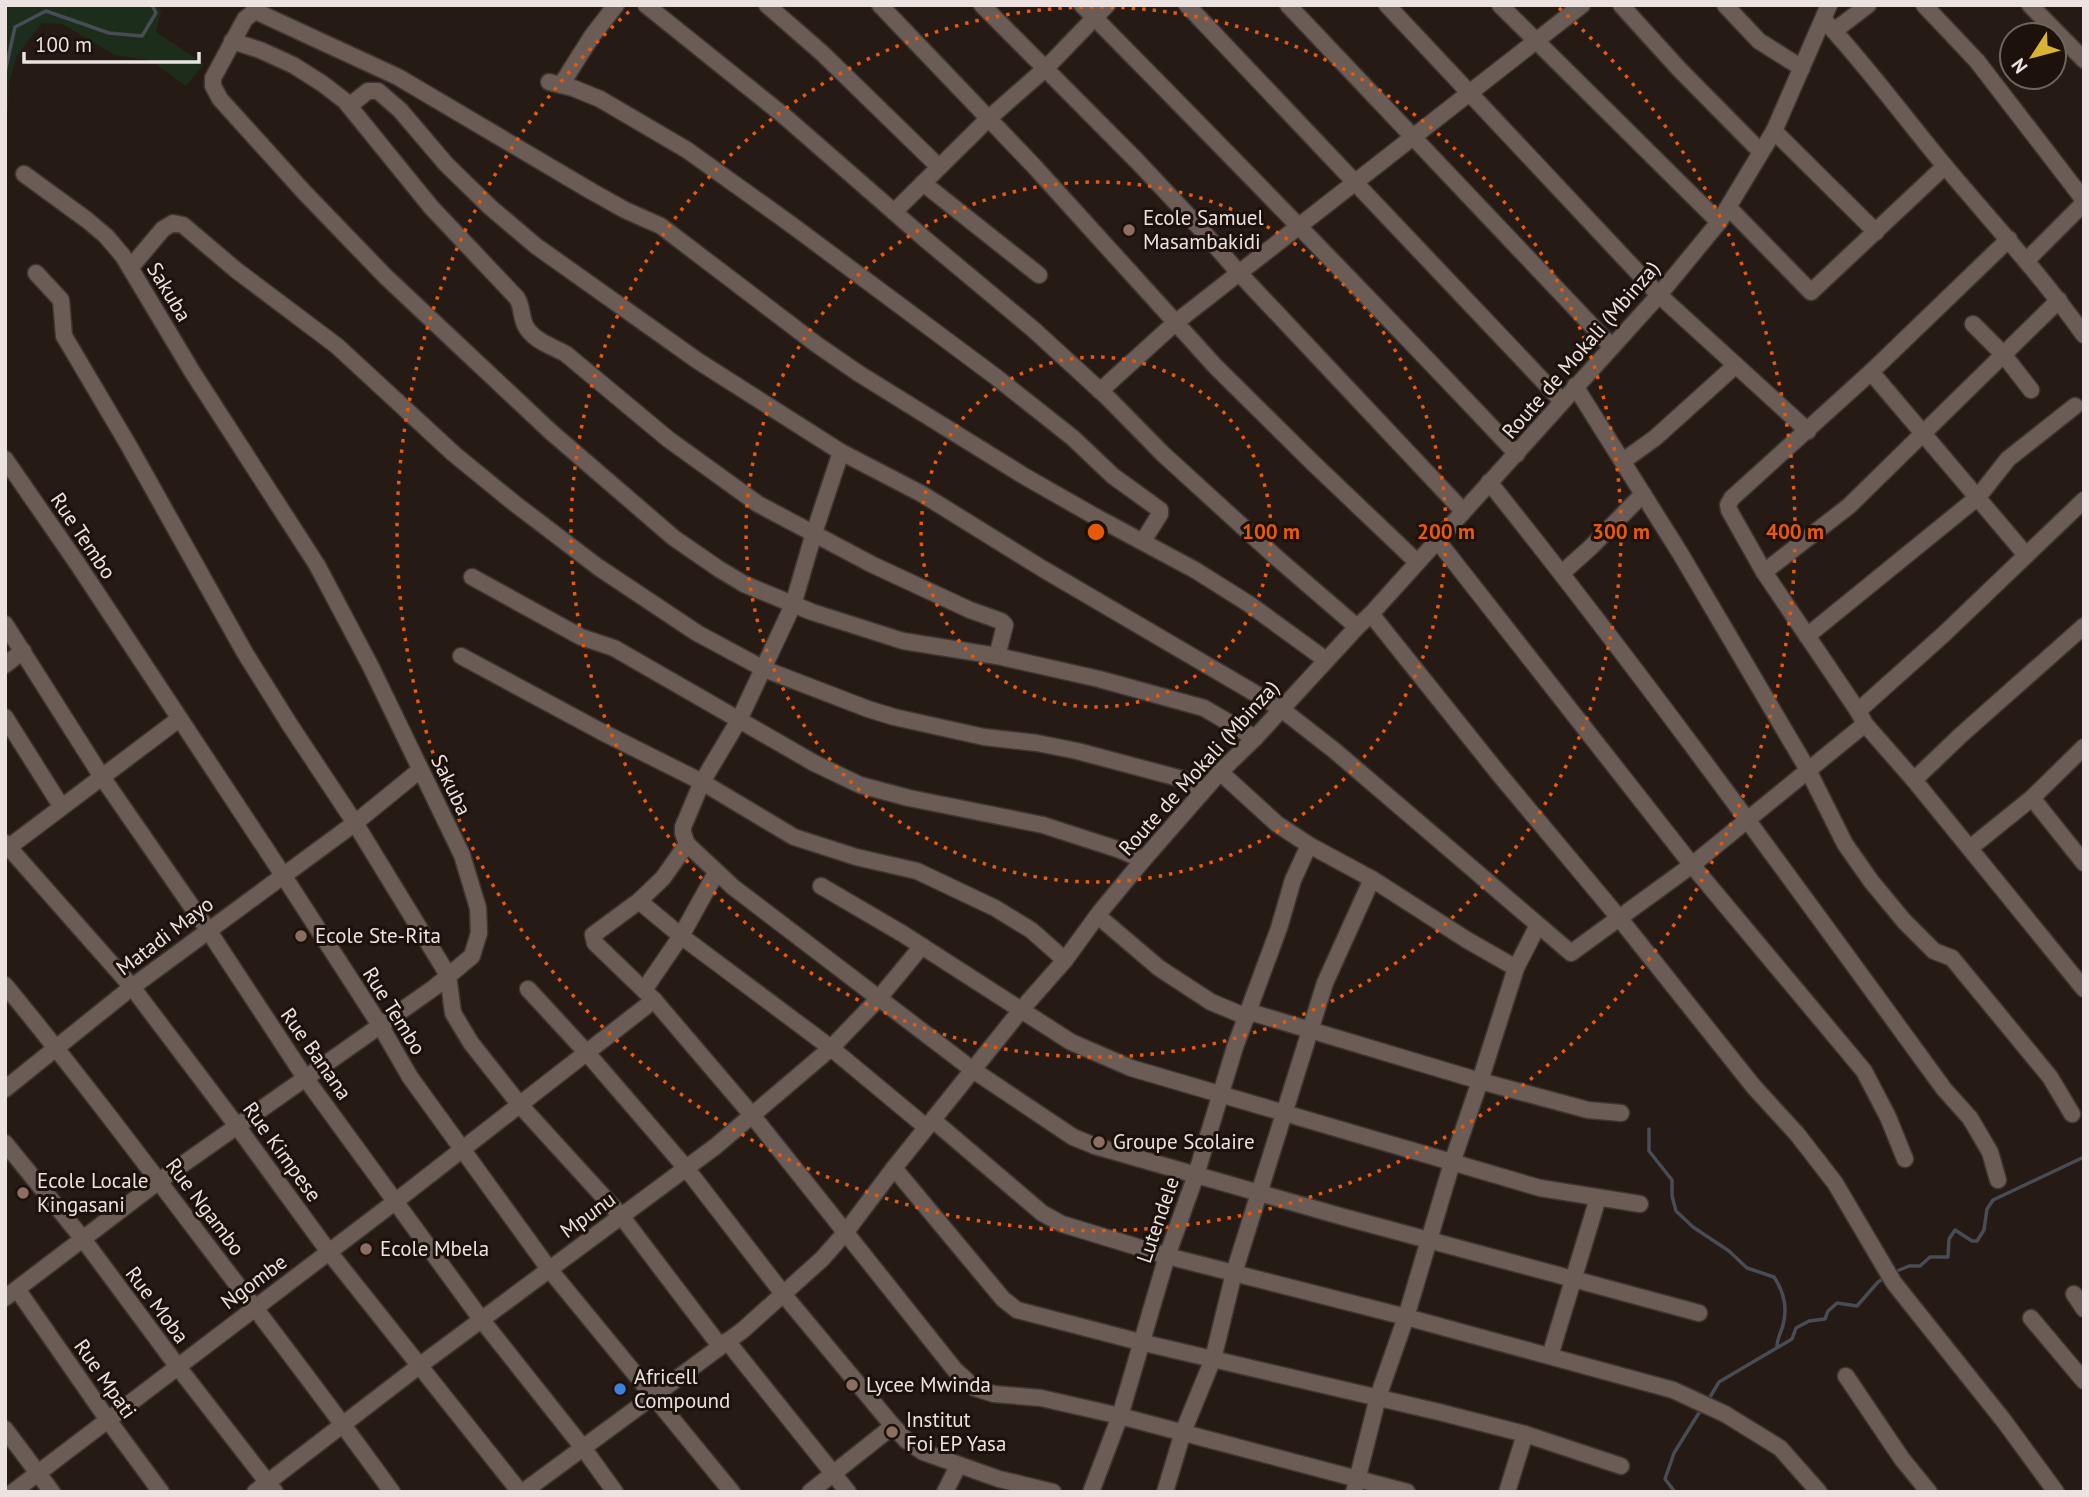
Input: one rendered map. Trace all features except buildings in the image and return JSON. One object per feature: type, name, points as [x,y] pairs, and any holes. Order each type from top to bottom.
[{"type":"street","points":[[616,5],[555,83],[600,99],[687,150],[822,246],[996,377],[1073,438],[1113,476],[1160,510],[1143,541]]},
{"type":"street","points":[[646,5],[783,115],[1034,330],[1163,454],[1277,558],[1357,626]]},
{"type":"street","points":[[766,5],[822,53],[939,167]]},
{"type":"street","points":[[880,5],[1033,165],[1215,366],[1417,562]]},
{"type":"street","points":[[982,5],[1155,180],[1463,511]]},
{"type":"street","points":[[1082,5],[1299,225],[1517,454]]},
{"type":"street","points":[[894,212],[988,119],[1046,68],[1107,5]]},
{"type":"street","points":[[1187,5],[1562,401]]},
{"type":"street","points":[[1287,5],[1612,346]]},
{"type":"street","points":[[1387,5],[1659,295],[1808,431]]},
{"type":"street","points":[[1500,5],[1718,222]]},
{"type":"street","points":[[1100,391],[1175,323],[1582,5]]},
{"type":"street","points":[[1621,5],[1679,69],[1760,151]]},
{"type":"street","points":[[1725,5],[1759,41],[1802,68]]},
{"type":"street","points":[[1868,5],[1829,19],[1945,166],[2059,300],[2084,335]]},
{"type":"street","points":[[1924,5],[1977,61],[2084,201],[2026,261]]},
{"type":"street","points":[[2030,5],[2084,60]]},
{"type":"street","points":[[1255,738],[1205,708],[1099,679],[997,656],[903,640],[793,605],[744,584],[674,538],[551,432],[384,276],[295,183],[215,92],[213,78],[245,19],[255,11],[398,77],[590,191],[661,226],[858,373],[1024,476],[1195,570],[1249,604],[1326,660]]},
{"type":"street","name":"Route de Mokali (Mbinza)","points":[[522,1492],[724,1344],[784,1295],[822,1259],[1143,860],[1220,772],[1371,614],[1659,295],[1729,208],[1774,131],[1802,68],[1829,19]]},
{"type":"street","points":[[232,41],[293,65],[323,84],[349,106],[431,207],[517,298],[530,331],[548,345],[566,354],[668,439],[758,504],[873,565],[970,610],[1001,621],[1005,625],[997,656]]},
{"type":"street","points":[[349,106],[368,90],[378,91],[400,110],[446,164],[489,207],[536,246],[698,361],[841,452],[922,494],[1125,618],[1280,708],[1335,751],[1572,954],[1692,864],[1808,770],[1944,634],[2084,500]]},
{"type":"street","points":[[1774,131],[1875,232]]},
{"type":"street","points":[[1729,208],[1811,292],[1945,166]]},
{"type":"street","name":"Sakuba","points":[[11,1294],[159,1181],[435,987],[472,956],[479,933],[478,908],[463,855],[371,667],[317,565],[193,373],[130,268],[106,236],[24,174]]},
{"type":"street","points":[[923,183],[1039,275]]},
{"type":"street","points":[[130,268],[163,229],[173,223],[183,225],[236,270],[337,346],[454,454],[514,503],[625,586],[697,633],[764,668],[894,718],[984,737],[1077,751],[1186,780],[1203,791]]},
{"type":"street","points":[[2009,239],[1808,431],[1732,498],[1728,505],[1764,572],[1861,718],[2084,989]]},
{"type":"street","points":[[36,273],[61,300],[64,336],[245,653],[355,823],[448,975],[453,1013],[471,1043],[520,1105],[622,1217],[848,1492]]},
{"type":"street","points":[[1764,572],[1849,506],[2059,300]]},
{"type":"street","points":[[1973,324],[2003,354],[2031,390]]},
{"type":"street","points":[[1623,461],[1655,438],[1736,365]]},
{"type":"street","points":[[1871,372],[2026,555]]},
{"type":"street","points":[[1575,386],[1623,461],[1808,770],[1845,844],[1904,921],[1931,949],[1952,958],[2050,1077],[2072,1114]]},
{"type":"street","points":[[1807,636],[1978,497],[2008,459],[2075,405]]},
{"type":"street","points":[[841,452],[793,605],[739,720],[702,782],[683,827],[687,844],[716,873],[878,998],[973,1070],[1073,1137],[1095,1146],[1196,1175],[1699,1313]]},
{"type":"street","name":"Rue Tembo","points":[[5,459],[283,875],[380,1025],[410,1077],[549,1269],[733,1492]]},
{"type":"street","points":[[1489,482],[1562,573],[1944,1089],[1970,1118],[1990,1152],[1998,1180]]},
{"type":"street","points":[[1562,573],[1643,494]]},
{"type":"street","points":[[1437,540],[1692,864],[1864,1070],[1888,1116],[1905,1159]]},
{"type":"street","points":[[472,576],[571,632],[614,648],[814,763],[860,785],[909,798],[1043,825],[1143,860]]},
{"type":"street","points":[[1371,614],[1754,1087],[1797,1134],[1835,1183],[1894,1283],[2004,1421],[2056,1492]]},
{"type":"street","name":"Rue Banana","points":[[5,624],[103,777],[306,1079],[481,1319],[615,1492]]},
{"type":"street","points":[[1914,780],[2084,626]]},
{"type":"street","points":[[5,665],[23,651]]},
{"type":"street","points":[[461,656],[702,782],[794,836],[856,857],[917,871],[995,908],[1031,930],[1065,960]]},
{"type":"street","points":[[5,718],[61,806]]},
{"type":"street","points":[[6,846],[179,719]]},
{"type":"street","points":[[1969,848],[2032,798],[2084,747]]},
{"type":"street","name":"Matadi Mayo","points":[[5,1089],[132,987],[355,823],[420,770]]},
{"type":"street","points":[[1220,772],[1277,824],[1516,968]]},
{"type":"street","points":[[2032,798],[2084,863]]},
{"type":"street","points":[[687,844],[663,878],[639,901],[593,935],[595,943],[649,995],[752,1115],[955,1370],[975,1388],[994,1394],[1041,1398],[1120,1416],[1184,1432],[1356,1485],[1407,1492]]},
{"type":"street","name":"Lutendele","points":[[1091,1492],[1120,1416],[1167,1256],[1196,1175],[1236,1047],[1279,928],[1293,880],[1309,845]]},
{"type":"street","name":"Rue Kimpese","points":[[6,846],[132,987],[329,1252],[522,1492]]},
{"type":"street","name":"Ngombe","points":[[13,1492],[397,1201],[587,1053],[649,995],[716,873]]},
{"type":"street","points":[[1166,1492],[1184,1432],[1213,1359],[1234,1273],[1325,983],[1372,880]]},
{"type":"street","points":[[821,886],[922,946],[1071,1042],[1131,1068],[1540,1188],[1640,1204]]},
{"type":"street","points":[[639,901],[1042,1213],[1062,1224],[1167,1256],[1406,1317],[1673,1390],[1725,1414],[1780,1448],[1819,1492]]},
{"type":"street","points":[[1098,916],[1159,968],[1211,1002],[1480,1081],[1588,1110],[1621,1113]]},
{"type":"street","points":[[1356,1485],[1378,1397],[1406,1317],[1452,1163],[1516,968],[1538,925]]},
{"type":"street","name":"Mpunu","points":[[266,1488],[419,1366],[716,1146],[831,1048],[922,946]]},
{"type":"street","name":"Rue Ngambo","points":[[5,985],[159,1181],[392,1492]]},
{"type":"street","points":[[528,989],[686,1168],[784,1295],[906,1441],[923,1452],[958,1466],[1053,1492]]},
{"type":"street","name":"Rue Moba","points":[[5,1143],[83,1239],[266,1488]]},
{"type":"street","points":[[894,1168],[1003,1299],[1017,1310],[1525,1434],[1621,1466]]},
{"type":"street","points":[[1550,1356],[1598,1198]]},
{"type":"street","name":"Rue Mpati","points":[[11,1294],[161,1492]]},
{"type":"street","points":[[2074,1294],[2084,1309]]},
{"type":"street","points":[[2031,1318],[2084,1381]]},
{"type":"street","points":[[1846,1376],[1902,1459],[1929,1492]]},
{"type":"street","points":[[810,1492],[892,1426]]},
{"type":"street","points":[[5,1429],[52,1492]]},
{"type":"street","points":[[1507,1492],[1525,1434]]},
{"type":"street","points":[[944,1492],[958,1466]]},
{"type":"green space","points":[[5,5],[79,5],[82,8],[84,5],[158,5],[161,11],[156,32],[204,64],[186,86],[150,60],[115,55],[62,24],[42,23],[17,55],[9,83],[8,110],[5,110]]},
{"type":"waterway","points":[[5,72],[15,27],[46,11],[109,33],[142,36],[156,13],[152,5]]},
{"type":"waterway","points":[[1649,1129],[1649,1151],[1672,1180],[1676,1211],[1747,1268],[1774,1277],[1783,1294],[1785,1312],[1777,1347]]},
{"type":"waterway","points":[[1892,1273],[1909,1266],[1920,1266],[1930,1257],[1948,1257],[1949,1239],[1955,1230],[1972,1241],[1977,1241],[1984,1230],[1987,1209],[1993,1200],[2084,1157]]},
{"type":"waterway","points":[[1707,1402],[1719,1382],[1792,1339],[1796,1328],[1809,1321],[1825,1319],[1828,1311],[1837,1303],[1857,1306],[1878,1282],[1886,1277]]},
{"type":"waterway","points":[[1675,1492],[1665,1479],[1674,1453],[1702,1408]]},
{"type":"place","name":"Ecole Samuel Masambakidi","points":[[1129,230]]},
{"type":"place","name":"Ecole Ste-Rita","points":[[301,936]]},
{"type":"place","name":"Groupe Scolaire","points":[[1099,1142]]},
{"type":"place","name":"Ecole Locale Kingasani","points":[[23,1193]]},
{"type":"place","name":"Ecole Mbela","points":[[366,1249]]},
{"type":"place","name":"Lycee Mwinda","points":[[852,1385]]},
{"type":"place","name":"Africell Compound","points":[[620,1389]]},
{"type":"place","name":"Institut Foi EP Yasa","points":[[892,1432]]}]
